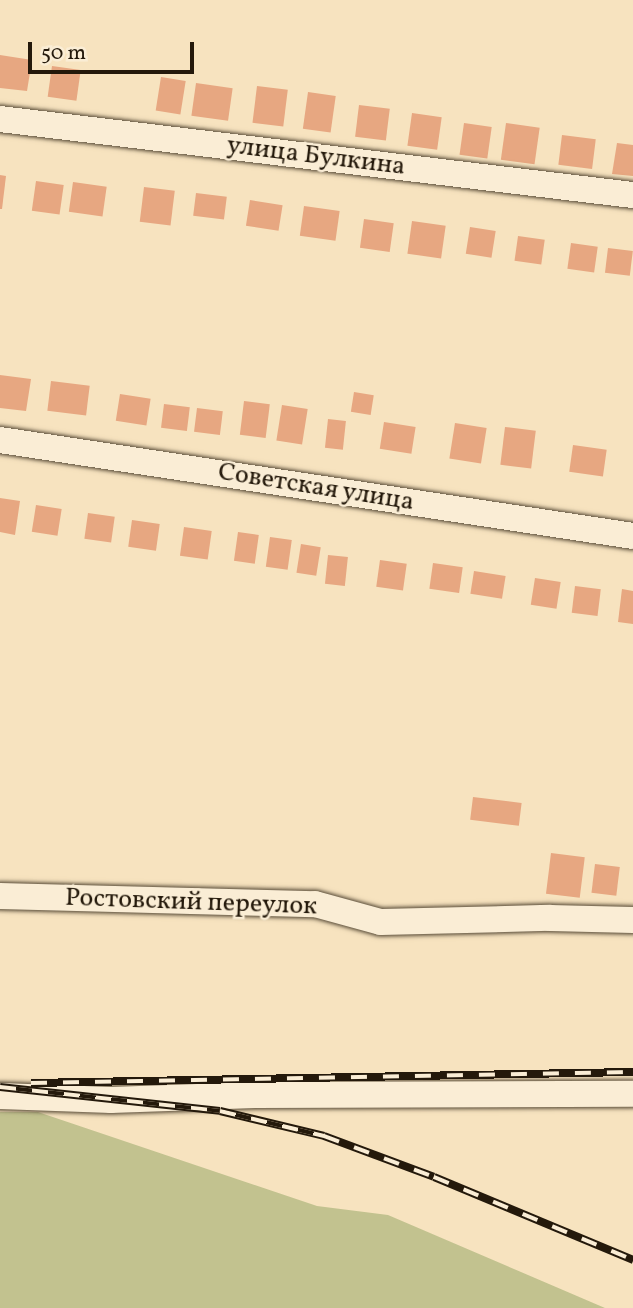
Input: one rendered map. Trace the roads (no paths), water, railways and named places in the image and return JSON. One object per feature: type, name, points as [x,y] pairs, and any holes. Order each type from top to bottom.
[{"type":"street","name":"улица Булкина","points":[[0,119],[633,195]]},
{"type":"street","name":"Советская улица","points":[[0,440],[633,536]]},
{"type":"street","name":"Ростовский переулок","points":[[0,896],[315,904],[381,922],[550,918],[633,920]]},
{"type":"street","points":[[0,1096],[111,1100],[255,1095],[633,1094]]},
{"type":"railway","points":[[31,1083],[633,1072]]},
{"type":"railway","points":[[0,1087],[220,1111],[324,1136],[434,1177],[633,1260]]}]
